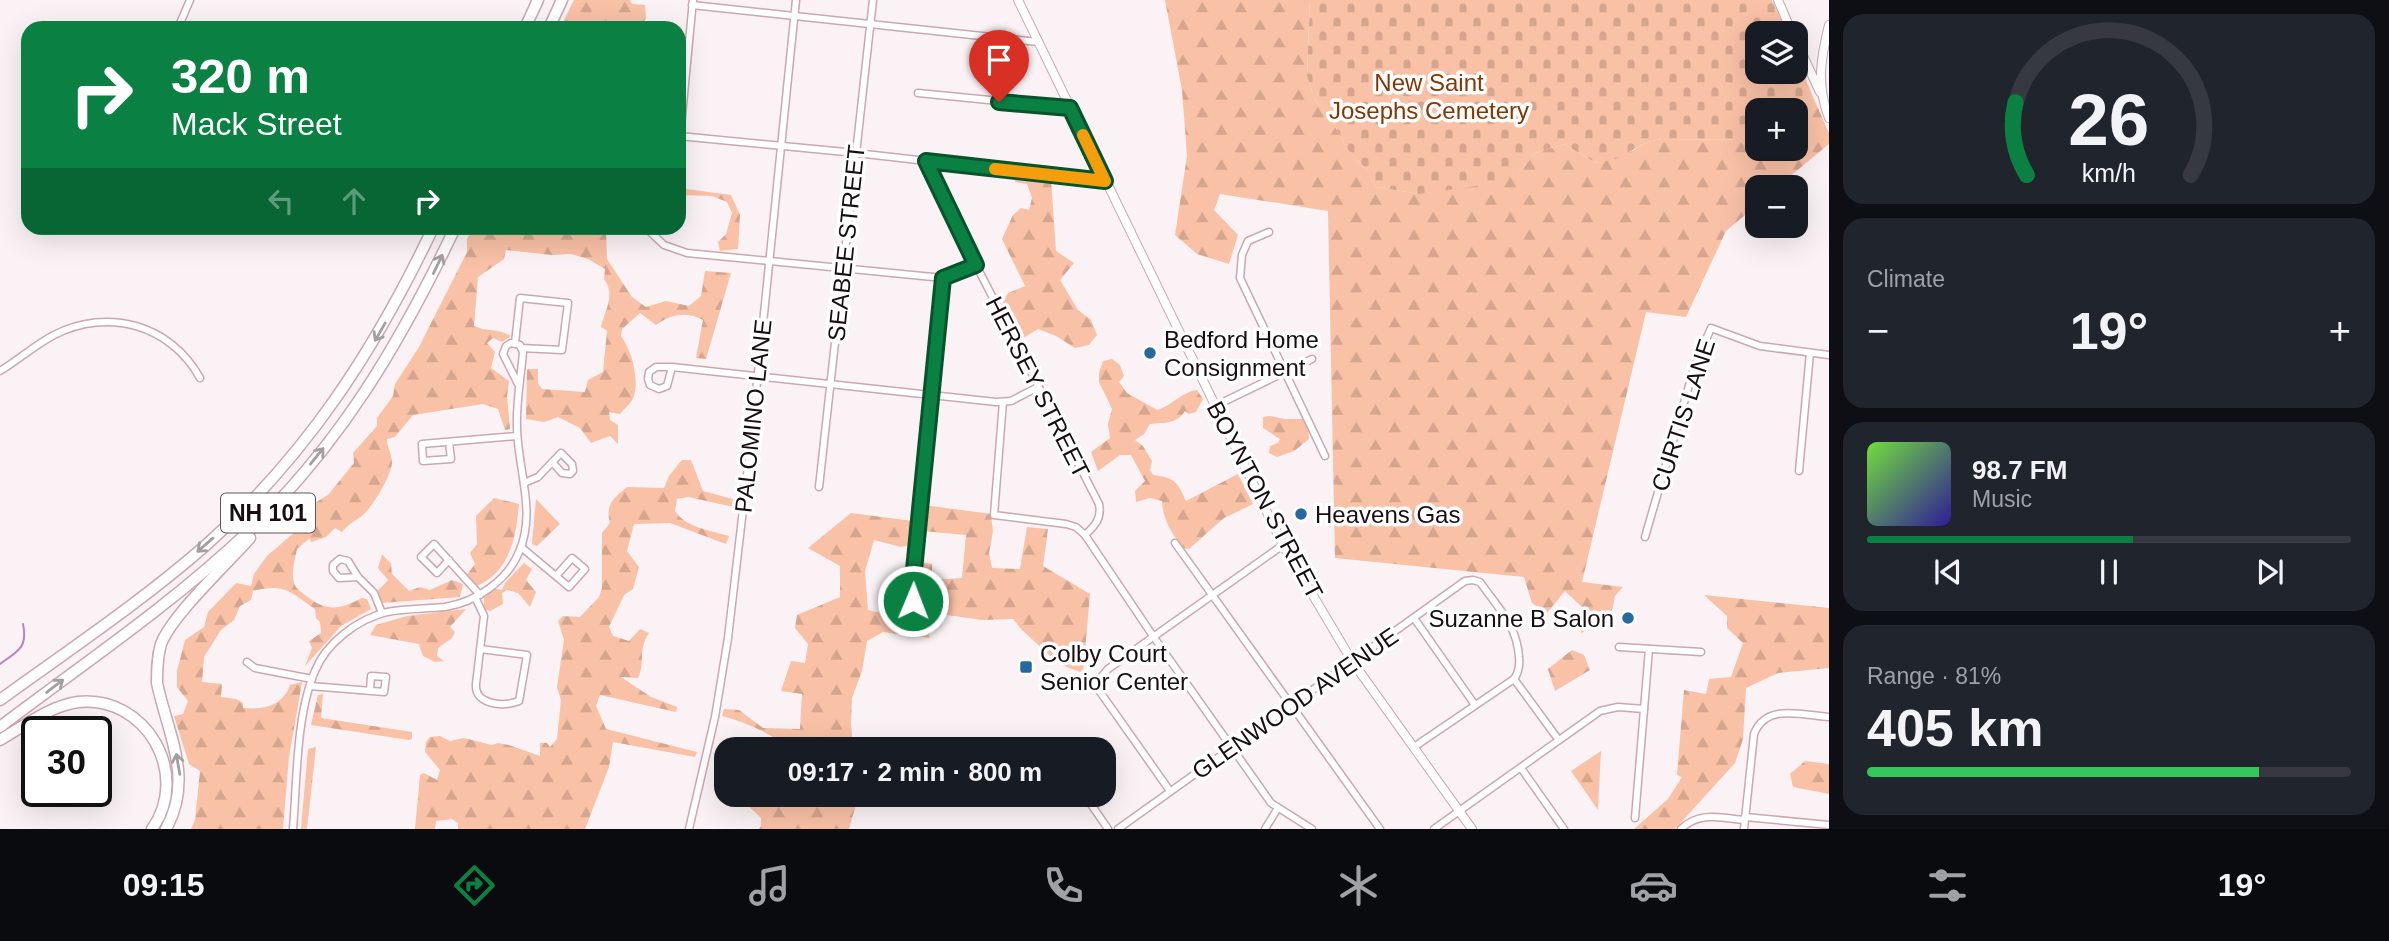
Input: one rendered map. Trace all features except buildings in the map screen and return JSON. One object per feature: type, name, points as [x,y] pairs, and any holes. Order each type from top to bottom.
[{"type":"highway","points":[[529,21],[538,0]]},
{"type":"highway","points":[[552,21],[562,0]]},
{"type":"highway","name":"NH 101","points":[[0,700],[180,567],[228,525],[258,494],[303,443],[359,366],[399,298],[430,235]]},
{"type":"highway","name":"NH 101","points":[[0,727],[176,595],[247,533],[288,491],[341,426],[375,378],[417,307],[452,235]]},
{"type":"highway","points":[[166,829],[176,809],[180,774],[157,682],[162,643],[174,621],[251,537],[288,491]]},
{"type":"highway","points":[[0,740],[64,705],[91,702],[129,714],[149,731],[166,767],[163,807],[152,829]]},
{"type":"street","points":[[181,21],[190,0]]},
{"type":"street","name":"PALOMINO LANE","points":[[689,829],[722,677],[758,376],[796,0]]},
{"type":"street","name":"SEABEE STREET","points":[[819,487],[873,0]]},
{"type":"street","name":"BOYNTON STREET","points":[[1018,0],[1283,545],[1352,661],[1472,829]]},
{"type":"street","points":[[1778,0],[1787,21]]},
{"type":"street","points":[[686,70],[692,3],[1038,42]]},
{"type":"street","points":[[1821,94],[1822,50],[1829,25]]},
{"type":"street","points":[[1808,59],[1817,56],[1822,50]]},
{"type":"street","points":[[1808,68],[1828,115]]},
{"type":"street","points":[[918,93],[1070,108]]},
{"type":"street","points":[[686,137],[1105,181]]},
{"type":"street","name":"HERSEY STREET","points":[[926,161],[976,265],[1099,504],[1101,512],[1098,520],[1085,535]]},
{"type":"street","points":[[1269,232],[1248,241],[1242,255],[1240,278],[1325,456]]},
{"type":"street","points":[[653,235],[664,245],[678,251],[943,278],[976,265]]},
{"type":"street","points":[[919,611],[911,596],[943,278]]},
{"type":"street","points":[[293,829],[302,727],[311,682],[318,663],[338,639],[383,613],[449,606],[477,596],[506,573],[522,547],[527,515],[517,436],[519,386],[518,345],[520,298],[568,303],[562,350],[518,345],[507,345],[503,354],[519,386]]},
{"type":"street","points":[[0,371],[63,330],[86,323],[118,321],[141,326],[162,337],[187,358],[200,378]]},
{"type":"street","name":"CURTIS LANE","points":[[1645,537],[1695,365],[1711,328],[1760,346],[1829,355]]},
{"type":"street","points":[[1799,471],[1810,353]]},
{"type":"street","points":[[1215,407],[1312,359]]},
{"type":"street","points":[[672,368],[1003,402],[1038,387]]},
{"type":"street","points":[[1003,402],[994,514],[1066,524],[1076,527],[1085,535],[1271,803],[1312,829]]},
{"type":"street","points":[[449,442],[451,459],[423,461],[422,444],[517,436]]},
{"type":"street","points":[[524,483],[538,477],[552,462]]},
{"type":"street","points":[[1175,543],[1380,829]]},
{"type":"street","points":[[449,560],[436,573],[421,557],[434,544],[449,560],[477,596],[484,616],[475,684],[477,695],[490,702],[514,704],[519,701],[527,655],[480,649]]},
{"type":"street","points":[[1170,791],[1098,689],[1097,682],[1108,670],[1153,636],[1283,545]]},
{"type":"street","points":[[522,547],[556,576],[569,587],[585,569],[572,558],[556,576]]},
{"type":"street","points":[[358,577],[374,593],[383,613]]},
{"type":"street","name":"GLENWOOD AVENUE","points":[[1118,829],[1465,582],[1473,580],[1479,583],[1513,628],[1518,642],[1519,663],[1518,674],[1514,679]]},
{"type":"street","points":[[1414,618],[1475,705]]},
{"type":"street","points":[[1619,647],[1702,652]]},
{"type":"street","points":[[1635,818],[1649,649]]},
{"type":"street","points":[[247,662],[255,668],[311,682],[370,691]]},
{"type":"street","points":[[1414,747],[1514,679],[1558,740]]},
{"type":"street","points":[[1434,829],[1558,740],[1608,708],[1644,709]]},
{"type":"street","points":[[1744,829],[1754,734],[1758,724],[1774,714],[1829,718]]},
{"type":"street","points":[[1521,768],[1564,829]]},
{"type":"street","points":[[1093,807],[1108,829]]},
{"type":"street","points":[[1265,829],[1278,808]]},
{"type":"street","points":[[1681,829],[1699,817],[1829,825]]},
{"type":"green space","points":[[574,0],[630,0],[632,4],[645,5],[644,21],[564,21]]},
{"type":"green space","points":[[1165,0],[1310,0],[1307,76],[1315,100],[1328,114],[1348,150],[1367,170],[1376,187],[1419,194],[1519,171],[1536,153],[1564,144],[1596,163],[1632,151],[1647,142],[1662,139],[1739,140],[1745,131],[1745,161],[1808,161],[1808,99],[1813,97],[1829,133],[1829,144],[1792,175],[1745,175],[1745,215],[1726,231],[1686,317],[1646,312],[1582,582],[1623,587],[1615,596],[1611,616],[1581,633],[1583,608],[1565,591],[1547,613],[1532,603],[1524,577],[1335,558],[1328,211],[1220,194],[1214,210],[1238,235],[1229,264],[1197,254],[1175,235],[1187,156],[1182,90]]},
{"type":"green space","name":"New Saint Josephs Cemetery","points":[[1310,0],[1772,0],[1782,21],[1745,21],[1745,84],[1808,84],[1813,97],[1745,98],[1745,137],[1739,140],[1662,139],[1647,142],[1618,158],[1596,163],[1564,144],[1536,153],[1519,171],[1484,185],[1419,194],[1376,187],[1367,170],[1348,150],[1328,114],[1315,100],[1307,76]]},
{"type":"green space","points":[[1016,174],[1051,179],[1056,251],[1074,263],[1060,280],[1078,310],[1091,320],[1097,335],[1089,345],[1075,348],[1038,329],[1018,341],[1001,306],[1008,293],[1025,286],[1002,239],[1013,215],[1021,208],[1029,210],[1032,198],[1027,184],[1015,182]]},
{"type":"green space","points":[[686,189],[731,195],[740,215],[738,249],[720,251],[718,242],[726,234],[732,213],[727,202],[712,196],[686,195]]},
{"type":"green space","points":[[469,235],[606,235],[607,259],[632,297],[646,307],[666,301],[689,306],[701,296],[705,271],[731,273],[706,359],[696,358],[703,320],[691,315],[679,315],[656,325],[640,313],[622,329],[621,336],[631,357],[636,381],[630,403],[620,414],[609,412],[610,420],[618,425],[618,444],[610,436],[591,443],[580,428],[558,417],[544,422],[526,419],[527,369],[538,369],[538,383],[542,389],[585,392],[588,380],[603,372],[607,331],[601,327],[609,291],[604,279],[605,269],[588,259],[571,254],[552,255],[506,250],[504,259],[478,277],[474,326],[511,336],[502,342],[493,338],[487,343],[495,352],[491,368],[509,381],[507,396],[510,429],[505,430],[498,409],[483,404],[413,415],[395,437],[387,439],[391,466],[382,489],[368,510],[342,532],[335,528],[326,537],[311,542],[310,538],[297,549],[293,579],[300,591],[326,607],[339,607],[362,598],[367,599],[371,609],[341,626],[305,666],[312,648],[309,641],[321,633],[315,609],[287,591],[273,588],[253,591],[251,600],[240,606],[234,620],[221,630],[204,657],[202,682],[222,684],[221,697],[236,699],[243,703],[243,708],[250,708],[265,707],[277,702],[283,698],[290,685],[302,682],[289,757],[283,829],[191,829],[195,820],[200,771],[189,764],[174,716],[183,714],[188,701],[177,687],[177,671],[185,640],[204,627],[208,612],[236,583],[251,586],[254,574],[267,556],[310,519],[315,503],[328,495],[354,463],[353,453],[377,426],[377,418],[393,396],[395,384],[419,347],[467,252]]},
{"type":"green space","points":[[1112,359],[1120,365],[1124,376],[1119,382],[1127,393],[1157,410],[1191,391],[1197,390],[1203,399],[1196,412],[1189,414],[1185,411],[1174,421],[1150,424],[1144,434],[1135,440],[1143,446],[1152,461],[1150,470],[1153,475],[1174,482],[1186,501],[1238,474],[1253,504],[1224,518],[1189,549],[1183,548],[1172,532],[1166,521],[1162,501],[1150,498],[1136,502],[1135,491],[1145,481],[1131,455],[1120,455],[1098,471],[1091,452],[1110,438],[1108,424],[1112,409],[1099,382],[1099,373],[1103,361]]},
{"type":"green space","points":[[1263,417],[1303,419],[1308,426],[1309,439],[1294,451],[1277,457],[1269,453],[1270,446],[1278,443],[1280,439],[1263,428]]},
{"type":"green space","points":[[682,460],[691,460],[703,491],[736,500],[734,507],[688,497],[677,499],[675,511],[692,525],[729,536],[726,544],[670,523],[634,524],[627,551],[639,567],[633,589],[624,595],[609,627],[613,636],[629,641],[640,629],[649,633],[643,645],[638,678],[621,677],[651,697],[677,707],[676,712],[600,695],[596,706],[606,729],[697,752],[695,757],[613,742],[609,767],[585,829],[458,829],[458,823],[452,819],[436,821],[435,829],[415,829],[420,775],[424,773],[437,780],[440,770],[425,752],[426,742],[430,737],[440,736],[450,741],[464,738],[492,745],[498,743],[540,756],[540,743],[547,743],[550,747],[557,739],[561,700],[557,687],[564,640],[558,621],[563,616],[580,617],[599,597],[602,588],[602,533],[610,523],[610,506],[615,498],[627,487],[664,488],[669,476]]},
{"type":"green space","points":[[494,498],[519,504],[516,529],[504,562],[488,580],[477,586],[466,576],[475,564],[470,553],[477,544],[476,516]]},
{"type":"green space","points":[[536,499],[560,524],[537,546],[532,544]]},
{"type":"green space","points":[[924,505],[991,514],[993,532],[989,553],[992,568],[1020,569],[1027,527],[1048,529],[1043,566],[1090,594],[1083,673],[1059,664],[1013,619],[982,620],[919,611],[919,562],[932,564],[932,580],[962,578],[966,535],[922,531]]},
{"type":"green space","points":[[851,513],[913,521],[910,545],[901,547],[874,540],[865,571],[868,610],[902,618],[927,629],[930,638],[883,632],[867,641],[862,671],[852,698],[852,737],[772,737],[722,716],[724,709],[739,710],[763,728],[800,729],[802,694],[781,691],[791,661],[805,663],[808,644],[795,628],[797,615],[840,597],[840,566],[808,548]]},
{"type":"green space","points":[[382,554],[391,564],[392,574],[409,591],[420,587],[430,590],[452,580],[463,584],[460,597],[382,603],[377,592],[388,580],[378,568]]},
{"type":"green space","points":[[524,563],[532,569],[526,580],[536,592],[530,607],[518,593],[507,590],[502,593],[503,604],[490,611],[484,609],[484,597],[493,588],[502,590]]},
{"type":"green space","points":[[1704,595],[1829,608],[1829,668],[1778,673],[1746,688],[1743,739],[1735,763],[1675,829],[1634,829],[1668,799],[1682,777],[1677,775],[1684,690],[1706,694],[1709,679],[1731,677],[1743,643],[1727,628],[1727,616]]},
{"type":"green space","points":[[466,609],[450,627],[455,632],[452,638],[438,648],[437,656],[444,661],[435,662],[423,656],[419,644],[370,635],[376,625],[407,616]]},
{"type":"green space","points":[[1572,650],[1584,655],[1590,670],[1555,691],[1548,669]]},
{"type":"green space","points":[[323,694],[321,718],[412,732],[412,739],[311,725],[318,695]]},
{"type":"green space","points":[[316,747],[307,829],[301,829],[308,749]]},
{"type":"green space","points":[[1601,751],[1598,810],[1571,771]]},
{"type":"green space","points":[[1805,761],[1829,764],[1829,794],[1793,787],[1790,774]]},
{"type":"green space","points":[[749,807],[855,807],[849,829],[759,829],[761,818]]},
{"type":"waterway","points":[[0,664],[23,644],[23,624]]},
{"type":"slow traffic","points":[[995,169],[1105,181],[1083,135]]},
{"type":"place","name":"Bedford Home Consignment","points":[[1150,353]]},
{"type":"place","name":"Heavens Gas","points":[[1301,514]]},
{"type":"place","name":"Suzanne B Salon","points":[[1628,618]]},
{"type":"place","name":"Colby Court Senior Center","points":[[1026,667]]},
{"type":"route","points":[[913,601],[911,596],[943,278],[976,265],[926,161],[1105,181],[1070,108],[999,102]]}]
